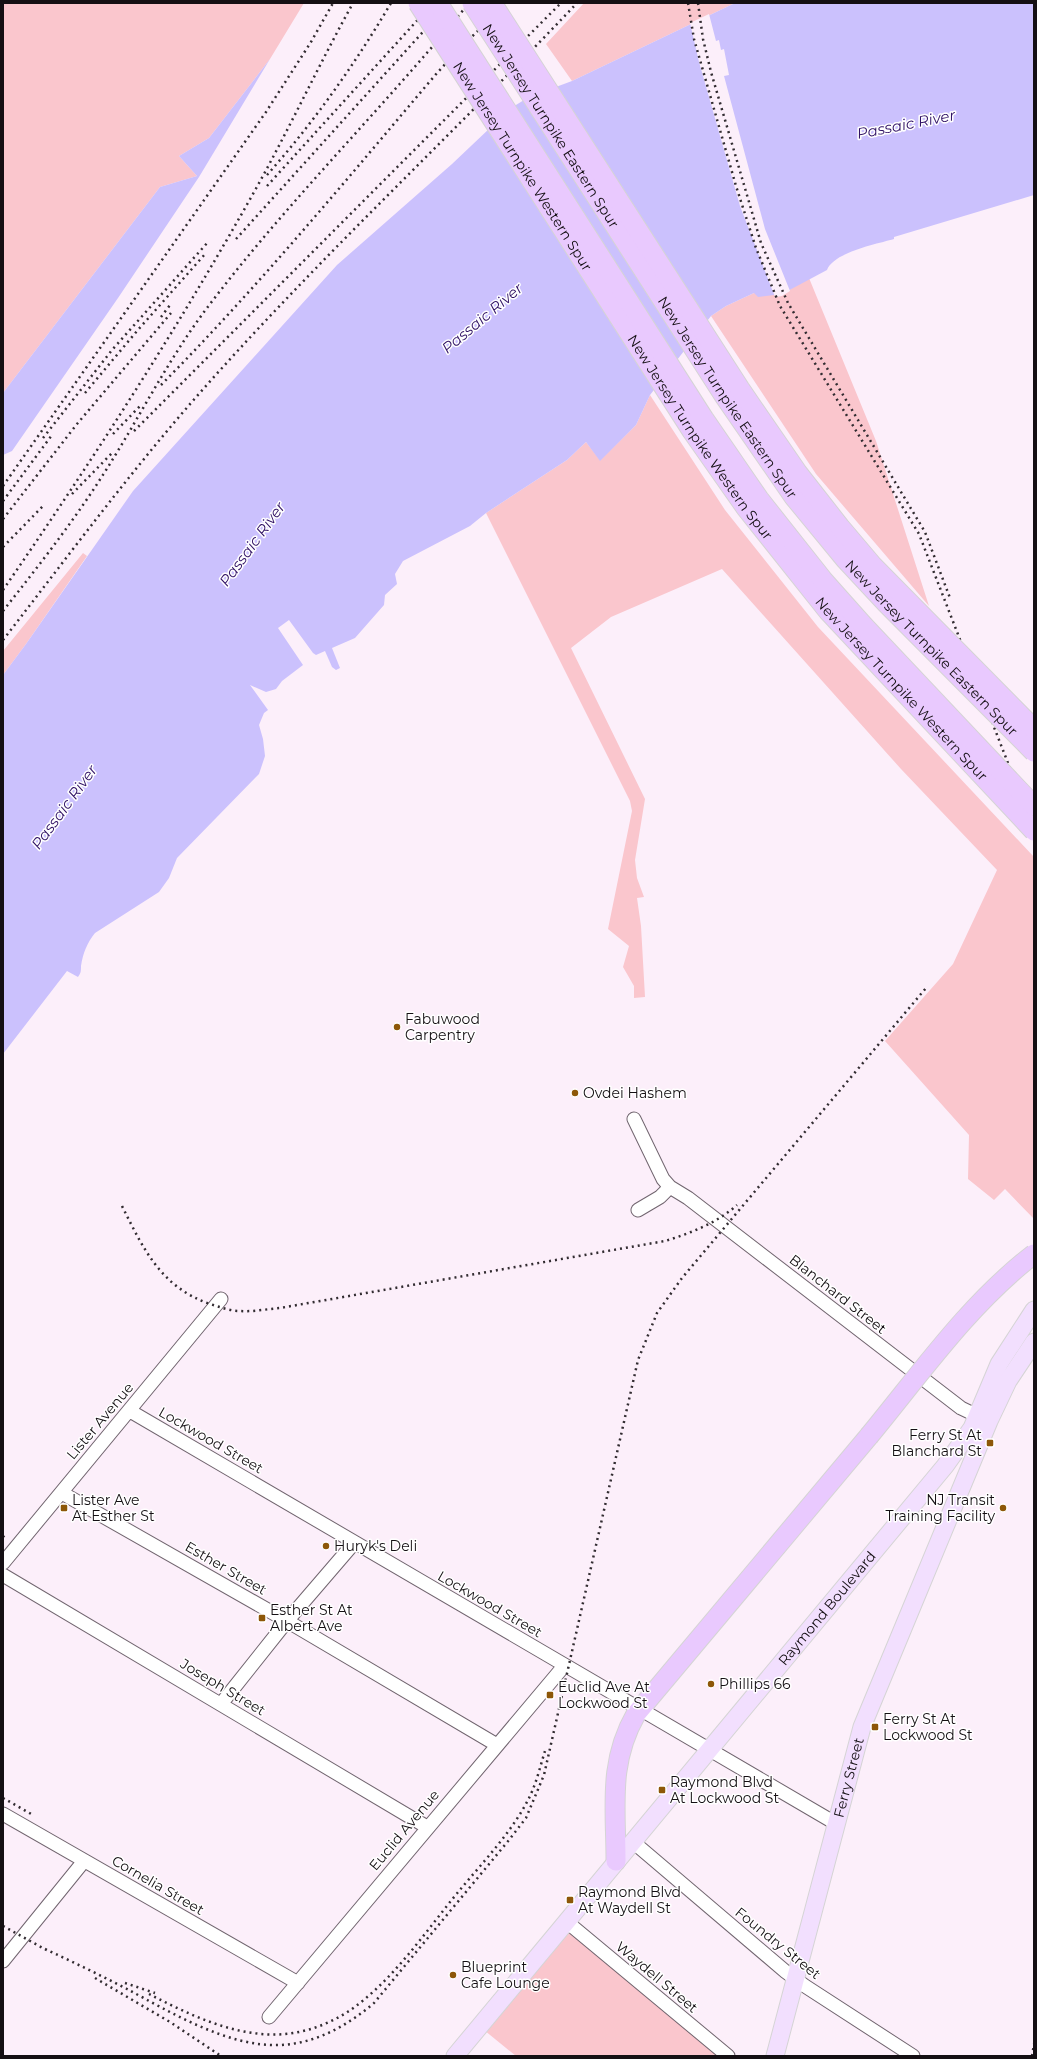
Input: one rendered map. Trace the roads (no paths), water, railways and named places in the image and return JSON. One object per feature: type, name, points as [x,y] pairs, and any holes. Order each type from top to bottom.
[{"type":"highway","name":"New Jersey Turnpike Western Spur","points":[[418,3],[696,436],[746,508],[828,611],[1034,831]]},
{"type":"highway","name":"New Jersey Turnpike Western Spur","points":[[438,3],[704,419],[759,499],[818,574],[864,626],[1034,806]]},
{"type":"highway","name":"New Jersey Turnpike Eastern Spur","points":[[472,3],[725,397],[794,497],[845,559],[886,604],[1034,752]]},
{"type":"highway","name":"New Jersey Turnpike Eastern Spur","points":[[492,3],[728,371],[797,472],[840,527],[878,570],[1034,729]]},
{"type":"highway","points":[[616,1861],[614,1802],[616,1772],[623,1741],[640,1710],[977,1307],[1008,1276],[1034,1254]]},
{"type":"main road","name":"Raymond Boulevard","points":[[983,1419],[999,1364],[1034,1310]]},
{"type":"main road","name":"Raymond Boulevard","points":[[455,2056],[945,1466],[966,1438],[983,1419],[1034,1342]]},
{"type":"main road","name":"Ferry Street","points":[[775,2056],[823,1876],[835,1823],[862,1727],[983,1419]]},
{"type":"street","name":"Blanchard Street","points":[[634,1119],[661,1175],[670,1187],[694,1202],[961,1408],[983,1419]]},
{"type":"street","points":[[638,1210],[660,1197],[670,1187]]},
{"type":"street","name":"Lister Avenue","points":[[3,1563],[221,1299]]},
{"type":"street","name":"Lockwood Street","points":[[130,1411],[835,1823]]},
{"type":"street","name":"Esther Street","points":[[62,1493],[497,1745]]},
{"type":"street","points":[[220,1704],[354,1543]]},
{"type":"street","name":"Joseph Street","points":[[3,1576],[427,1827]]},
{"type":"street","name":"Euclid Avenue","points":[[269,2017],[427,1827],[564,1666]]},
{"type":"street","name":"Cornelia Street","points":[[3,1814],[298,1983]]},
{"type":"street","name":"Foundry Street","points":[[632,1841],[795,1978],[913,2056]]},
{"type":"street","points":[[3,1960],[84,1861]]},
{"type":"street","name":"Waydell Street","points":[[566,1922],[728,2056]]},
{"type":"water","name":"Passaic River","points":[[735,3],[1034,3],[1034,195],[867,246],[838,258],[827,270],[782,294],[758,297],[754,293],[726,306],[711,316],[650,395],[636,425],[600,461],[586,442],[567,460],[486,513],[470,526],[403,561],[395,574],[397,584],[385,595],[384,605],[355,638],[332,648],[340,668],[336,670],[332,667],[325,651],[316,655],[313,653],[289,620],[278,628],[303,665],[282,681],[276,689],[266,692],[250,685],[268,710],[264,713],[259,725],[263,739],[265,756],[259,774],[177,858],[169,878],[159,892],[95,933],[86,948],[82,961],[81,972],[78,977],[67,971],[3,1054],[3,675],[133,491],[337,265],[452,164],[511,108],[529,97],[572,81]]},
{"type":"water","points":[[270,59],[199,177],[118,298],[12,451],[3,455],[3,393],[160,187],[197,176],[179,156],[209,138]]},
{"type":"railway","points":[[3,486],[266,112],[311,42],[333,3]]},
{"type":"railway","points":[[3,590],[68,495],[191,300],[263,176],[353,3]]},
{"type":"railway","points":[[267,175],[333,92],[391,3]]},
{"type":"railway","points":[[267,186],[433,3]]},
{"type":"railway","points":[[236,239],[449,3]]},
{"type":"railway","points":[[3,611],[88,498],[113,459],[166,369],[194,325],[210,304],[272,227],[404,79],[469,3]]},
{"type":"railway","points":[[161,385],[268,271],[437,73],[461,47],[507,3]]},
{"type":"railway","points":[[134,431],[561,3]]},
{"type":"railway","points":[[3,640],[127,480],[205,387],[342,241],[484,99],[577,3]]},
{"type":"railway","points":[[688,3],[694,39],[736,186],[756,248],[780,306],[919,534],[1034,830]]},
{"type":"railway","points":[[698,3],[703,39],[711,72],[761,243],[788,303],[925,532],[950,598]]},
{"type":"railway","points":[[43,438],[112,350],[208,242]]},
{"type":"railway","points":[[85,393],[206,253]]},
{"type":"railway","points":[[161,317],[170,305]]},
{"type":"railway","points":[[3,519],[77,424],[171,313]]},
{"type":"railway","points":[[113,434],[141,405]]},
{"type":"railway","points":[[3,501],[52,435]]},
{"type":"railway","points":[[72,494],[113,452]]},
{"type":"railway","points":[[3,547],[43,506]]},
{"type":"railway","points":[[45,1949],[200,2026],[220,2034],[260,2044],[292,2044],[318,2037],[342,2026],[374,2003],[526,1818],[544,1775],[638,1360],[657,1313],[682,1278],[926,988]]},
{"type":"railway","points":[[122,1206],[138,1237],[156,1265],[166,1277],[179,1288],[193,1297],[229,1310],[255,1311],[280,1308],[665,1241],[703,1227],[721,1217],[737,1205]]},
{"type":"railway","points":[[3,1537],[6,1533]]},
{"type":"railway","points":[[149,1994],[218,2025],[255,2033],[274,2035],[300,2032],[322,2025],[343,2015],[365,1999],[394,1971],[505,1836],[531,1794],[545,1751]]},
{"type":"railway","points":[[3,1798],[33,1815]]},
{"type":"railway","points":[[3,1926],[50,1952]]},
{"type":"railway","points":[[95,1978],[170,2022],[221,2056]]},
{"type":"railway","points":[[125,1983],[155,1993]]},
{"type":"railway","points":[[1032,2056],[1034,2044]]},
{"type":"place","name":"Fabuwood Carpentry","points":[[397,1027]]},
{"type":"place","name":"Ovdei Hashem","points":[[575,1093]]},
{"type":"place","name":"Ferry St At Blanchard St","points":[[990,1443]]},
{"type":"place","name":"Lister Ave At Esther St","points":[[64,1508]]},
{"type":"place","name":"NJ Transit Training Facility","points":[[1003,1508]]},
{"type":"place","name":"Huryk's Deli","points":[[326,1546]]},
{"type":"place","name":"Esther St At Albert Ave","points":[[262,1618]]},
{"type":"place","name":"Phillips 66","points":[[711,1684]]},
{"type":"place","name":"Euclid Ave At Lockwood St","points":[[550,1695]]},
{"type":"place","name":"Ferry St At Lockwood St","points":[[875,1727]]},
{"type":"place","name":"Raymond Blvd At Lockwood St","points":[[662,1790]]},
{"type":"place","name":"Raymond Blvd At Waydell St","points":[[570,1900]]},
{"type":"place","name":"Blueprint Cafe Lounge","points":[[453,1975]]}]
